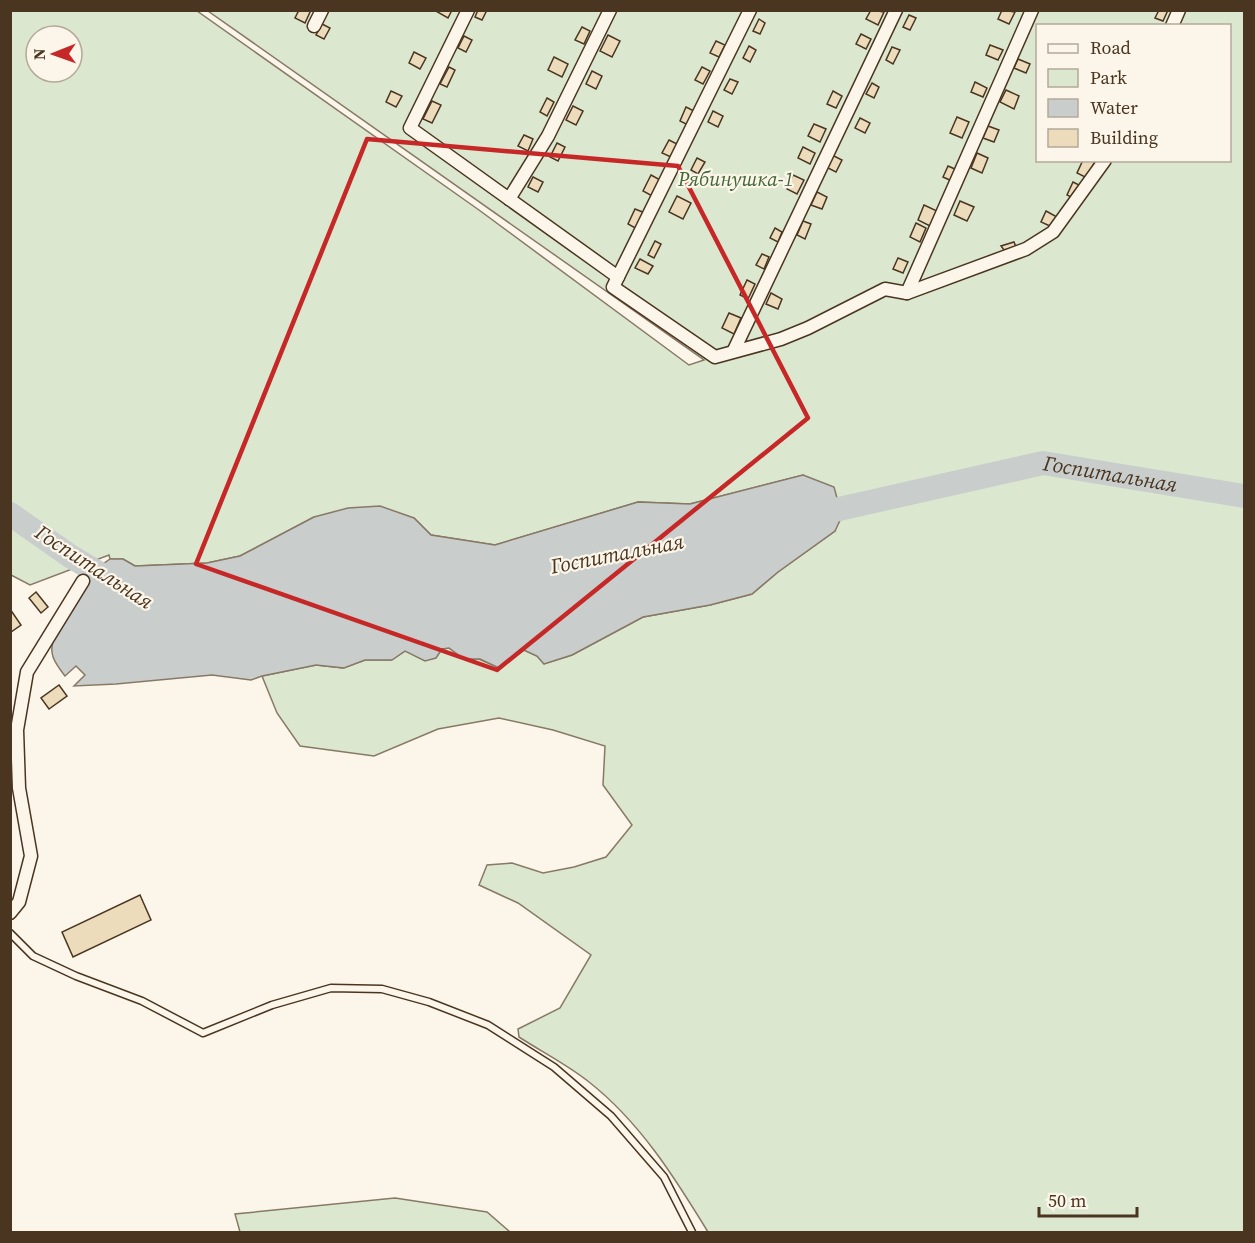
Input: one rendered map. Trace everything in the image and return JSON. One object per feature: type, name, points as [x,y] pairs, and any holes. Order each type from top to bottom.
[{"type":"street","points":[[314,26],[322,10]]},
{"type":"street","points":[[468,10],[410,128],[618,277]]},
{"type":"street","points":[[509,199],[548,136],[610,10]]},
{"type":"street","points":[[750,10],[613,287],[715,357],[799,332],[885,289],[907,293],[1026,249],[1053,232],[1104,162]]},
{"type":"street","points":[[734,350],[896,10]]},
{"type":"street","points":[[907,293],[1032,10]]},
{"type":"street","points":[[1173,24],[1179,10]]},
{"type":"street","points":[[10,913],[19,902],[31,856],[19,788],[17,730],[27,672],[83,581]]},
{"type":"lane","points":[[10,933],[33,956],[76,976],[142,1001],[203,1032],[272,1005],[330,988],[381,989],[429,1002],[488,1025],[554,1067],[611,1116],[664,1176],[692,1233]]},
{"type":"highlighted area","points":[[367,139],[678,166],[808,418],[497,670],[196,564]]},
{"type":"green space","name":"Рябинушка-1","points":[[10,11],[197,11],[479,210],[689,365],[704,360],[208,11],[1244,11],[1244,1232],[708,1232],[669,1171],[624,1115],[581,1076],[519,1037],[518,1029],[560,1008],[591,955],[518,903],[479,885],[487,865],[512,863],[543,873],[574,867],[606,857],[632,825],[603,785],[605,746],[553,730],[499,718],[438,729],[374,756],[300,746],[277,713],[262,676],[316,665],[343,668],[365,660],[391,660],[405,651],[449,648],[464,659],[479,659],[499,668],[524,650],[537,656],[544,664],[572,655],[643,617],[710,605],[752,594],[778,572],[835,531],[803,475],[690,504],[638,502],[495,545],[431,535],[414,518],[314,517],[240,556],[207,563],[135,566],[123,559],[110,559],[109,555],[30,585],[11,575]]},
{"type":"green space","points":[[395,1198],[487,1212],[510,1232],[240,1232],[235,1214]]},
{"type":"water","points":[[803,475],[834,487],[842,516],[835,531],[778,572],[752,594],[710,605],[643,617],[572,655],[544,664],[537,656],[524,650],[499,668],[480,659],[464,659],[449,648],[442,649],[436,658],[425,661],[405,651],[392,660],[365,660],[344,668],[316,665],[251,680],[212,675],[74,686],[85,675],[76,666],[65,676],[55,662],[52,653],[55,636],[96,569],[110,559],[123,559],[135,566],[207,563],[240,556],[314,517],[348,508],[380,506],[414,518],[431,535],[495,545],[638,502],[690,504]]},
{"type":"building","points":[[299,10],[311,10],[305,23],[295,18]]},
{"type":"building","points":[[434,10],[452,10],[448,18]]},
{"type":"building","points":[[478,10],[487,10],[482,20],[475,17]]},
{"type":"building","points":[[871,10],[884,12],[878,25],[866,19]]},
{"type":"building","points":[[1002,10],[1015,12],[1009,24],[998,19]]},
{"type":"building","points":[[1159,10],[1168,10],[1163,21],[1155,18]]},
{"type":"building","points":[[909,15],[916,18],[910,30],[903,27]]},
{"type":"building","points":[[759,19],[765,23],[760,34],[753,31]]},
{"type":"building","points":[[322,24],[330,28],[324,39],[316,35]]},
{"type":"building","points":[[582,27],[590,31],[584,44],[575,40]]},
{"type":"building","points":[[861,34],[871,39],[866,49],[856,44]]},
{"type":"building","points":[[608,35],[620,41],[612,57],[600,51]]},
{"type":"building","points":[[464,36],[472,40],[466,52],[458,48]]},
{"type":"building","points":[[716,41],[725,45],[719,57],[710,53]]},
{"type":"building","points":[[990,45],[1003,50],[998,60],[986,55]]},
{"type":"building","points":[[749,46],[756,50],[750,62],[743,58]]},
{"type":"building","points":[[892,47],[900,50],[893,64],[886,60]]},
{"type":"building","points":[[414,52],[426,58],[420,69],[409,63]]},
{"type":"building","points":[[554,57],[568,64],[562,77],[548,70]]},
{"type":"building","points":[[1018,59],[1030,64],[1026,73],[1014,68]]},
{"type":"building","points":[[449,67],[455,70],[447,87],[440,84]]},
{"type":"building","points":[[702,67],[710,71],[703,84],[695,80]]},
{"type":"building","points":[[592,71],[602,76],[596,89],[586,84]]},
{"type":"building","points":[[730,79],[738,82],[732,94],[724,90]]},
{"type":"building","points":[[975,82],[987,88],[983,97],[971,92]]},
{"type":"building","points":[[872,83],[879,87],[874,98],[866,94]]},
{"type":"building","points":[[1006,90],[1019,96],[1014,109],[1000,102]]},
{"type":"building","points":[[391,91],[402,96],[396,107],[386,102]]},
{"type":"building","points":[[833,91],[842,96],[836,108],[827,104]]},
{"type":"building","points":[[547,98],[554,102],[547,116],[540,112]]},
{"type":"building","points":[[432,101],[441,105],[432,123],[423,119]]},
{"type":"building","points":[[573,106],[583,111],[576,125],[566,120]]},
{"type":"building","points":[[686,107],[696,112],[690,126],[680,121]]},
{"type":"building","points":[[713,111],[723,116],[718,127],[708,122]]},
{"type":"building","points":[[957,117],[969,122],[962,138],[950,133]]},
{"type":"building","points":[[860,118],[870,123],[865,133],[855,128]]},
{"type":"building","points":[[814,124],[826,129],[820,142],[808,136]]},
{"type":"building","points":[[988,126],[999,130],[994,142],[983,138]]},
{"type":"building","points":[[524,135],[533,139],[528,151],[518,146]]},
{"type":"building","points":[[669,140],[677,144],[671,157],[662,153]]},
{"type":"building","points":[[557,143],[565,147],[558,161],[550,157]]},
{"type":"building","points":[[803,147],[815,153],[810,164],[798,158]]},
{"type":"building","points":[[977,153],[988,158],[982,173],[971,168]]},
{"type":"building","points":[[832,155],[842,160],[836,172],[826,167]]},
{"type":"building","points":[[697,158],[705,162],[698,174],[691,170]]},
{"type":"building","points":[[1082,162],[1095,162],[1087,178],[1077,173]]},
{"type":"building","points":[[948,166],[957,170],[952,181],[943,177]]},
{"type":"building","points":[[651,175],[662,181],[654,197],[643,191]]},
{"type":"building","points":[[793,175],[804,180],[797,194],[787,189]]},
{"type":"building","points":[[533,177],[543,182],[538,192],[528,187]]},
{"type":"building","points":[[1073,182],[1079,185],[1073,198],[1067,195]]},
{"type":"building","points":[[817,192],[827,197],[822,209],[811,205]]},
{"type":"building","points":[[677,196],[691,203],[683,219],[669,212]]},
{"type":"building","points":[[960,201],[974,207],[967,221],[954,215]]},
{"type":"building","points":[[924,205],[937,211],[930,226],[918,220]]},
{"type":"building","points":[[635,209],[645,213],[637,229],[628,224]]},
{"type":"building","points":[[1046,211],[1057,217],[1052,227],[1041,222]]},
{"type":"building","points":[[803,221],[811,224],[805,239],[797,235]]},
{"type":"building","points":[[916,223],[926,228],[920,242],[910,237]]},
{"type":"building","points":[[775,228],[782,232],[778,242],[770,238]]},
{"type":"building","points":[[655,241],[661,244],[654,258],[648,255]]},
{"type":"building","points":[[1014,242],[1016,247],[1004,250],[1001,246]]},
{"type":"building","points":[[762,254],[769,257],[764,269],[756,265]]},
{"type":"building","points":[[898,258],[908,262],[903,273],[893,269]]},
{"type":"building","points":[[640,259],[653,266],[648,274],[635,268]]},
{"type":"building","points":[[747,280],[755,284],[748,299],[740,295]]},
{"type":"building","points":[[771,293],[782,299],[778,309],[766,304]]},
{"type":"building","points":[[729,313],[741,318],[734,334],[722,328]]},
{"type":"building","points":[[36,592],[48,607],[41,613],[29,598]]},
{"type":"building","points":[[10,609],[21,625],[11,632],[10,632]]},
{"type":"building","points":[[59,685],[67,696],[49,709],[41,698]]},
{"type":"building","points":[[140,895],[151,920],[73,957],[62,932]]},
{"type":"waterway","name":"Госпитальная","points":[[808,516],[1043,463],[1244,496]]},
{"type":"waterway","name":"Госпитальная","points":[[10,514],[70,556],[122,587]]}]
